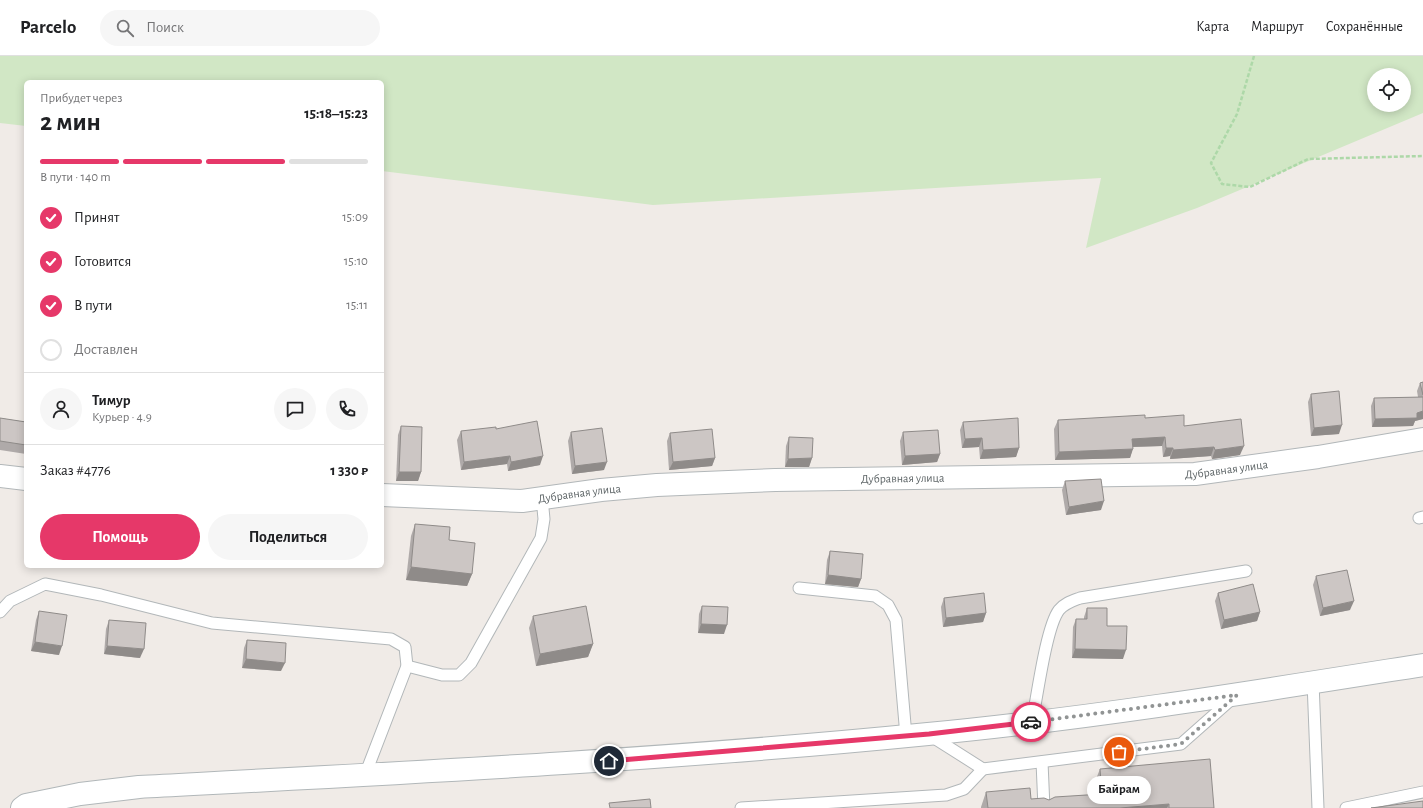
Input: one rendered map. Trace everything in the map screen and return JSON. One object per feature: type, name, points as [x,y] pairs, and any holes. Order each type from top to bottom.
[{"type":"main road","name":"Дубравная улица","points":[[384,495],[522,501],[657,485],[775,480],[1195,474],[1423,440]]},
{"type":"main road","points":[[0,476],[24,479]]},
{"type":"main road","points":[[22,808],[26,805],[80,794],[139,787],[624,760],[929,734],[1237,695],[1423,665]]},
{"type":"lane","points":[[407,666],[442,675],[459,675],[471,663],[541,538],[544,519],[542,498]]},
{"type":"lane","points":[[1032,722],[1049,636],[1058,611],[1067,603],[1080,598],[1246,571]]},
{"type":"lane","points":[[0,612],[10,601],[45,584],[102,595],[212,623],[391,639],[404,647],[407,666],[365,775]]},
{"type":"lane","points":[[799,588],[875,596],[888,605],[896,620],[906,736]]},
{"type":"lane","points":[[1313,682],[1318,808]]},
{"type":"lane","points":[[740,808],[946,795],[964,789],[983,769],[1181,744],[1237,695]]},
{"type":"lane","points":[[929,734],[983,769]]},
{"type":"lane","points":[[1042,762],[1044,808]]},
{"type":"lane","points":[[1352,807],[1423,792]]},
{"type":"path","points":[[1254,56],[1237,114],[1211,163],[1222,184],[1250,187],[1308,159],[1423,156]]},
{"type":"green space","points":[[0,56],[1423,56],[1423,113],[1197,208],[1086,248],[1101,178],[653,205],[384,171],[384,80],[24,80],[24,126],[0,123]]},
{"type":"building","points":[[1423,382],[1423,395],[1420,383]]},
{"type":"building","points":[[1339,391],[1342,425],[1314,428],[1311,394]]},
{"type":"building","points":[[1423,397],[1423,411],[1417,413],[1417,418],[1375,419],[1374,398]]},
{"type":"building","points":[[1145,415],[1145,418],[1184,415],[1184,426],[1241,419],[1244,446],[1215,450],[1214,447],[1173,450],[1173,448],[1166,448],[1165,437],[1132,439],[1133,449],[1059,452],[1058,420]]},
{"type":"building","points":[[0,418],[24,422],[24,445],[0,441]]},
{"type":"building","points":[[1018,418],[1019,448],[983,450],[982,438],[965,439],[963,422]]},
{"type":"building","points":[[537,421],[543,456],[511,462],[510,456],[464,462],[461,431],[496,427],[496,429]]},
{"type":"building","points":[[401,426],[422,427],[421,472],[399,472]]},
{"type":"building","points":[[602,428],[607,462],[575,466],[571,432]]},
{"type":"building","points":[[712,429],[715,458],[673,462],[670,433]]},
{"type":"building","points":[[938,430],[940,454],[905,456],[903,432]]},
{"type":"building","points":[[789,437],[813,438],[812,458],[788,459]]},
{"type":"building","points":[[1101,479],[1104,501],[1069,507],[1065,481]]},
{"type":"building","points":[[415,524],[450,527],[449,540],[475,543],[472,574],[411,567]]},
{"type":"building","points":[[830,551],[863,554],[861,579],[828,575]]},
{"type":"building","points":[[1347,570],[1354,601],[1323,608],[1316,576]]},
{"type":"building","points":[[1253,584],[1260,612],[1224,620],[1218,593]]},
{"type":"building","points":[[984,593],[986,613],[946,618],[944,598]]},
{"type":"building","points":[[586,606],[593,644],[540,654],[533,616]]},
{"type":"building","points":[[702,606],[728,607],[727,625],[701,624]]},
{"type":"building","points":[[1087,608],[1107,608],[1107,626],[1127,626],[1126,650],[1075,649],[1076,619],[1087,619]]},
{"type":"building","points":[[39,611],[67,615],[62,646],[35,642]]},
{"type":"building","points":[[109,620],[146,623],[144,649],[107,646]]},
{"type":"building","points":[[247,640],[286,643],[285,663],[246,659]]},
{"type":"building","points":[[1210,759],[1214,808],[1169,808],[1169,804],[1120,808],[988,808],[986,792],[1030,788],[1031,799],[1044,798],[1049,800],[1055,797],[1102,794],[1100,769]]},
{"type":"building","points":[[650,799],[651,808],[610,808],[609,803]]},
{"type":"building","points":[[1423,801],[1423,808],[1371,808]]},
{"type":"way so far","points":[[1031,722],[1105,714],[1237,695],[1181,744],[1119,752]]},
{"type":"place","name":"Байрам","points":[[1119,752]]},
{"type":"route","points":[[609,761],[929,734],[1031,722]]}]
